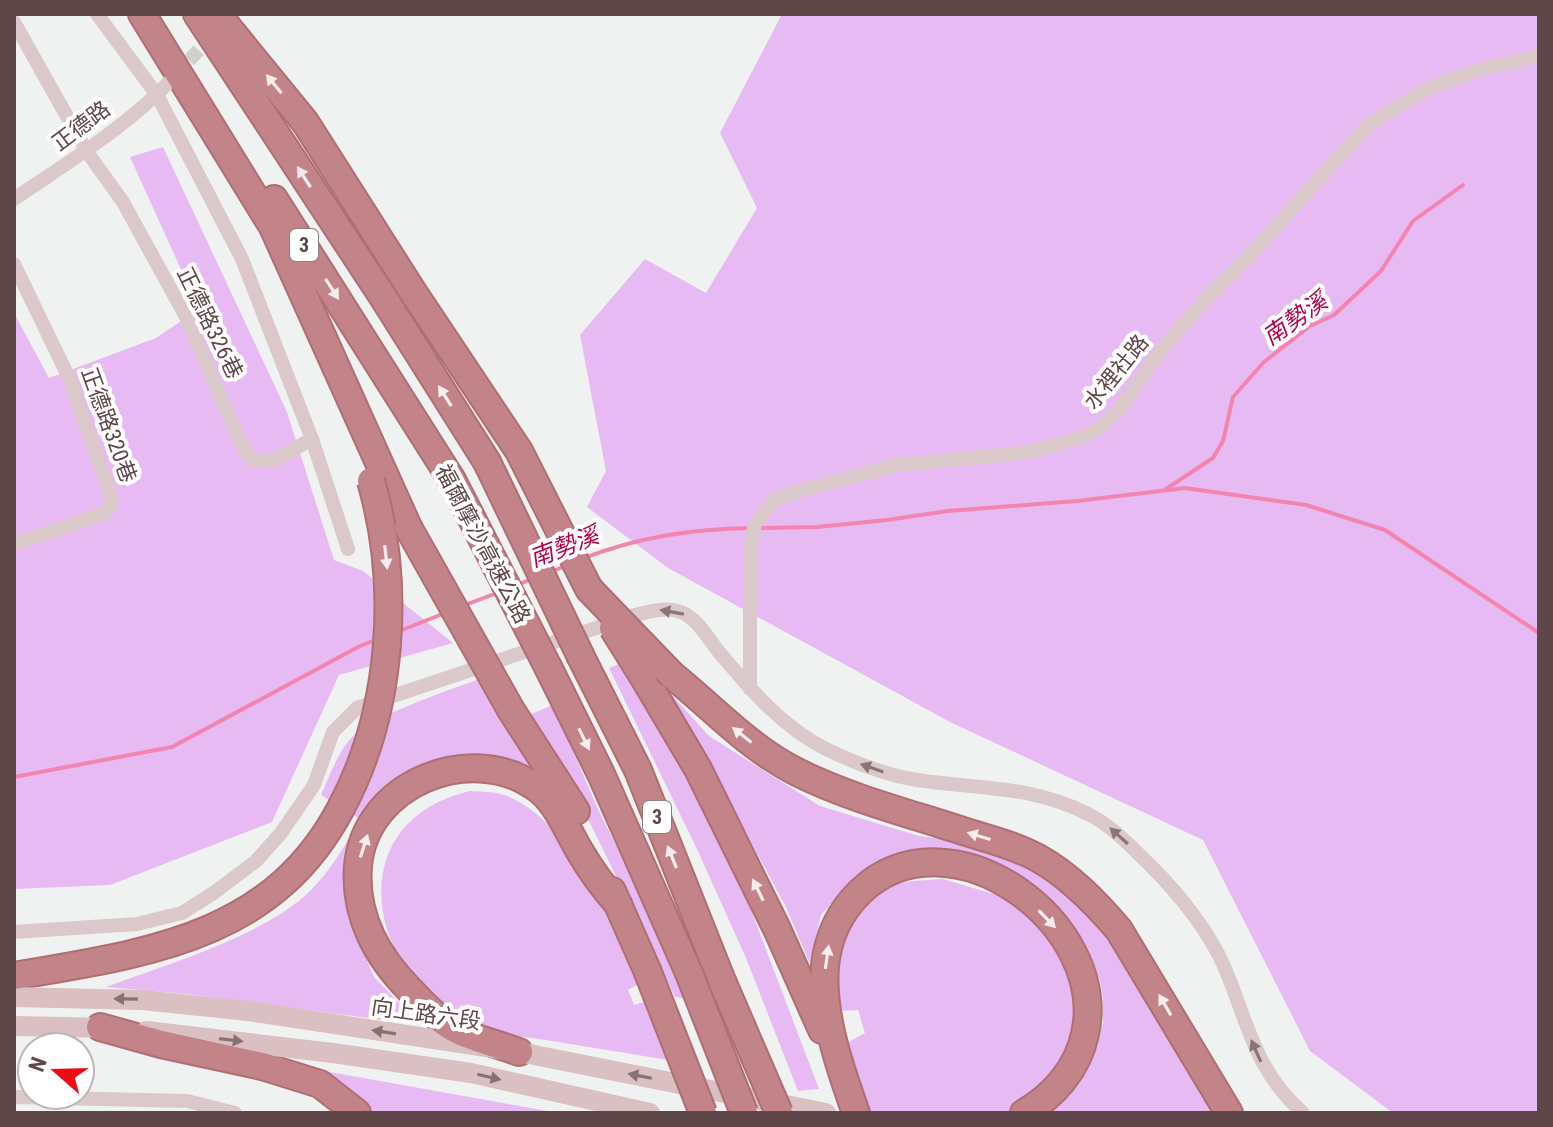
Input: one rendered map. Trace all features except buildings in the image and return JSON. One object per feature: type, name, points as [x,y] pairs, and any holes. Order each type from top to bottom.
[{"type":"highway","points":[[142,14],[273,227],[408,527],[511,710],[572,805],[647,970],[703,1113]]},
{"type":"highway","name":"福爾摩沙高速公路","points":[[149,14],[255,170],[452,480],[601,774],[689,973],[744,1113]]},
{"type":"highway","name":"福爾摩沙高速公路","points":[[197,14],[487,462],[638,770],[722,981],[779,1113]]},
{"type":"highway","points":[[217,14],[305,122],[519,451],[589,589],[705,782],[777,929],[852,1101]]},
{"type":"highway","points":[[14,976],[144,951],[209,930],[262,901],[284,883],[331,826],[341,808],[367,747],[377,713],[390,612],[387,557],[371,481],[319,328]]},
{"type":"highway","points":[[589,589],[672,675],[732,728],[794,770],[835,789],[1009,845],[1038,858],[1065,876],[1097,904],[1119,930],[1229,1113]]},
{"type":"highway","points":[[519,1052],[460,1032],[439,1019],[395,976],[376,949],[359,899],[363,845],[372,825],[395,797],[424,778],[462,767],[503,771],[536,787],[551,802],[579,851],[618,904]]},
{"type":"highway","points":[[852,1101],[829,1016],[824,983],[827,952],[835,924],[864,888],[890,871],[919,861],[949,863],[994,877],[1024,896],[1058,930],[1074,956],[1085,983],[1087,1027],[1078,1056],[1063,1082],[1043,1101],[1024,1113]]},
{"type":"highway","points":[[100,1027],[262,1066],[320,1084],[357,1113]]},
{"type":"main road","name":"向上路六段","points":[[14,997],[157,1001],[248,1011],[519,1052],[826,1113]]},
{"type":"main road","points":[[14,1026],[100,1027],[189,1034],[456,1071],[650,1113]]},
{"type":"street","points":[[97,14],[157,95],[242,259],[312,439],[348,549]]},
{"type":"street","points":[[14,22],[87,152]]},
{"type":"street","name":"水裡社路","points":[[750,689],[754,529],[773,501],[795,492],[911,463],[1029,452],[1083,437],[1102,426],[1120,409],[1157,355],[1203,302],[1368,125],[1427,89],[1478,70],[1539,56]]},
{"type":"street","name":"正德路","points":[[14,199],[87,152],[172,79]]},
{"type":"street","name":"正德路326巷","points":[[87,152],[123,202],[186,317],[243,448],[252,460],[272,461],[312,439]]},
{"type":"street","name":"正德路320巷","points":[[14,264],[70,380],[113,502],[105,513],[14,544]]},
{"type":"street","points":[[14,932],[137,924],[182,913],[256,861],[281,833],[314,785],[333,732],[357,708],[620,619],[671,609],[686,614],[698,625],[750,689],[816,744],[853,762],[918,780],[1018,789],[1088,813],[1107,825],[1151,866],[1208,936],[1224,966],[1263,1068],[1303,1113]]},
{"type":"street","points":[[14,1097],[187,1101],[235,1113]]},
{"type":"shaded area","points":[[782,14],[1539,14],[1539,1113],[1393,1113],[1310,1051],[1203,840],[950,722],[668,568],[587,507],[606,471],[580,335],[645,259],[706,293],[757,208],[720,133]]},
{"type":"shaded area","points":[[163,147],[287,412],[334,560],[363,571],[453,643],[339,675],[272,822],[110,885],[14,889],[14,313],[49,378],[156,338],[199,309],[130,157]]},
{"type":"shaded area","points":[[627,661],[693,782],[740,881],[819,1089],[798,1091],[746,958],[609,668]]},
{"type":"shaded area","points":[[479,679],[545,785],[415,772],[347,892],[351,923],[374,977],[421,1025],[187,994],[106,987],[242,935],[291,906],[311,890],[344,847],[360,819],[321,795],[348,741],[378,719]]},
{"type":"shaded area","points":[[670,693],[709,736],[820,806],[919,836],[982,844],[1009,853],[1062,885],[1115,941],[1220,1113],[1038,1113],[1088,1065],[1097,1047],[1103,1023],[1103,999],[1100,980],[1087,950],[1053,903],[1028,883],[924,851],[883,862],[855,877],[821,915],[813,947],[813,971],[785,905]]},
{"type":"shaded area","points":[[553,705],[598,809],[691,999],[675,997],[567,776],[529,715]]},
{"type":"shaded area","points":[[470,791],[502,794],[530,809],[570,850],[588,876],[642,982],[628,990],[634,1005],[647,1001],[668,1060],[483,1029],[463,1021],[430,997],[405,967],[388,933],[381,897],[385,863],[401,832],[429,807]]},
{"type":"shaded area","points":[[943,879],[997,895],[1015,905],[1043,929],[1071,966],[1079,1034],[1059,1074],[1012,1113],[865,1111],[845,1044],[865,1033],[858,1010],[835,1011],[836,967],[840,948],[852,922],[880,892],[906,882]]},
{"type":"shaded area","points":[[313,1069],[559,1113],[371,1113]]},
{"type":"waterway","name":"南勢溪","points":[[1166,489],[1213,458],[1223,441],[1233,397],[1264,362],[1310,326],[1334,315],[1381,271],[1413,221],[1463,185]]},
{"type":"waterway","name":"南勢溪","points":[[759,528],[817,527],[1185,488],[1306,505],[1385,530],[1539,633]]},
{"type":"waterway","name":"南勢溪","points":[[584,558],[666,536],[751,528]]},
{"type":"waterway","name":"南勢溪","points":[[550,572],[568,565]]},
{"type":"waterway","name":"南勢溪","points":[[517,585],[534,578]]},
{"type":"waterway","name":"南勢溪","points":[[465,605],[497,593]]},
{"type":"waterway","name":"南勢溪","points":[[397,632],[445,613]]},
{"type":"waterway","name":"南勢溪","points":[[14,777],[172,747],[378,639]]},
{"type":"tunnel","points":[[175,76],[215,32]]}]
